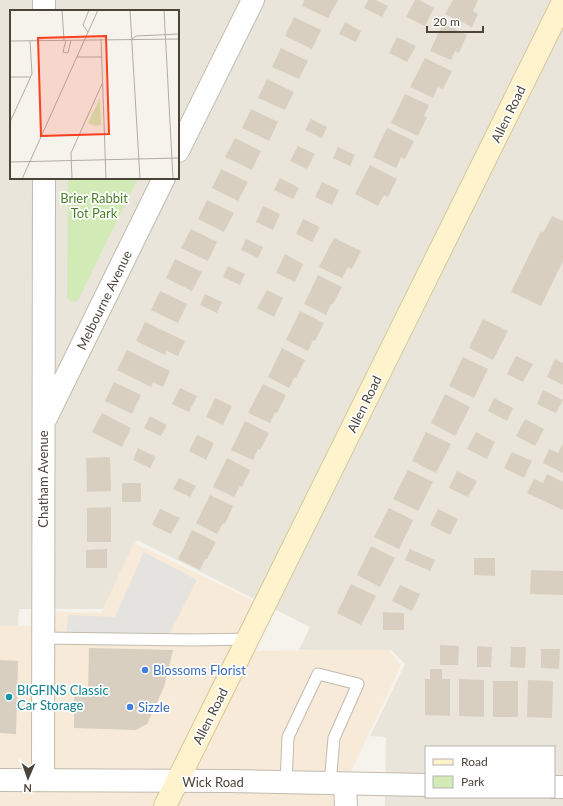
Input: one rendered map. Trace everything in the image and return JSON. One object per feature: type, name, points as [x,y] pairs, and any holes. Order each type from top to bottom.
[{"type":"main road","name":"Allen Road","points":[[165,806],[563,2]]},
{"type":"street","points":[[179,149],[253,0]]},
{"type":"street","name":"Chatham Avenue","points":[[43,780],[44,179]]},
{"type":"street","name":"Melbourne Avenue","points":[[44,422],[164,179]]},
{"type":"street","name":"Wick Road","points":[[0,780],[286,782],[425,785]]},
{"type":"street","points":[[338,784],[346,806]]},
{"type":"lane","points":[[43,638],[192,640],[249,639]]},
{"type":"lane","points":[[286,782],[288,737],[318,674],[358,684],[334,738],[338,784]]},
{"type":"shaded area","points":[[0,0],[563,0],[563,806],[385,806],[386,737],[370,736],[405,664],[391,650],[299,650],[310,627],[137,540],[103,609],[19,609],[18,627],[0,626]]},
{"type":"shaded area","points":[[134,543],[264,606],[243,651],[389,650],[401,666],[345,784],[346,806],[0,806],[0,626],[43,626],[43,611],[101,613]]},
{"type":"shaded area","points":[[144,552],[197,580],[166,640],[66,638],[68,615],[115,617]]},
{"type":"green space","name":"Brier Rabbit Tot Park","points":[[68,179],[138,179],[78,300],[75,302],[70,301],[67,297]]},
{"type":"building","points":[[304,0],[338,0],[328,18],[302,6]]},
{"type":"building","points":[[368,0],[376,0],[388,6],[382,17],[364,8]]},
{"type":"building","points":[[415,0],[419,0],[434,8],[425,26],[406,17]]},
{"type":"building","points":[[453,0],[478,0],[473,11],[478,14],[472,27],[445,14]]},
{"type":"building","points":[[294,17],[321,30],[312,49],[285,36]]},
{"type":"building","points":[[345,22],[361,31],[356,42],[339,34]]},
{"type":"building","points":[[443,23],[467,35],[459,53],[455,51],[451,60],[430,51]]},
{"type":"building","points":[[397,37],[416,46],[407,62],[389,53]]},
{"type":"building","points":[[281,48],[308,61],[299,79],[272,67]]},
{"type":"building","points":[[425,58],[452,71],[443,89],[438,87],[433,98],[410,87]]},
{"type":"building","points":[[267,79],[294,92],[285,110],[258,98]]},
{"type":"building","points":[[405,94],[429,105],[424,116],[427,117],[418,136],[391,123]]},
{"type":"building","points":[[251,109],[278,122],[269,141],[242,128]]},
{"type":"building","points":[[311,119],[327,127],[322,138],[305,130]]},
{"type":"building","points":[[387,128],[414,141],[405,159],[401,157],[396,168],[373,157]]},
{"type":"building","points":[[235,138],[261,151],[252,170],[225,157]]},
{"type":"building","points":[[298,146],[315,154],[307,169],[290,161]]},
{"type":"building","points":[[338,147],[355,155],[350,166],[333,158]]},
{"type":"building","points":[[370,165],[397,179],[388,197],[384,195],[378,206],[355,194]]},
{"type":"building","points":[[221,169],[248,182],[238,201],[212,188]]},
{"type":"building","points":[[280,178],[299,188],[293,199],[274,190]]},
{"type":"building","points":[[322,182],[339,190],[332,205],[315,197]]},
{"type":"building","points":[[207,200],[234,213],[224,232],[198,219]]},
{"type":"building","points":[[263,206],[280,214],[273,230],[256,222]]},
{"type":"building","points":[[552,216],[563,221],[563,261],[541,306],[511,292],[541,231],[543,233]]},
{"type":"building","points":[[303,219],[320,227],[312,242],[296,234]]},
{"type":"building","points":[[191,229],[217,242],[208,261],[181,248]]},
{"type":"building","points":[[334,238],[361,251],[352,269],[348,267],[342,278],[319,267]]},
{"type":"building","points":[[246,239],[263,247],[258,258],[241,250]]},
{"type":"building","points":[[285,254],[303,264],[295,282],[276,273]]},
{"type":"building","points":[[175,259],[202,272],[192,291],[166,278]]},
{"type":"building","points":[[228,266],[245,274],[240,285],[223,277]]},
{"type":"building","points":[[318,275],[342,287],[326,315],[304,304]]},
{"type":"building","points":[[267,290],[283,298],[274,317],[257,308]]},
{"type":"building","points":[[160,291],[187,304],[178,323],[151,310]]},
{"type":"building","points":[[205,294],[222,302],[217,313],[200,305]]},
{"type":"building","points":[[300,311],[324,323],[308,351],[286,340]]},
{"type":"building","points":[[483,319],[508,331],[493,360],[469,348]]},
{"type":"building","points":[[145,322],[185,341],[178,356],[167,351],[165,355],[136,341]]},
{"type":"building","points":[[282,348],[305,360],[289,388],[268,377]]},
{"type":"building","points":[[127,350],[170,371],[163,387],[153,382],[151,387],[117,370]]},
{"type":"building","points":[[516,356],[533,364],[523,382],[507,374]]},
{"type":"building","points":[[463,357],[488,369],[474,398],[449,386]]},
{"type":"building","points":[[555,359],[563,363],[563,385],[547,377]]},
{"type":"building","points":[[114,382],[141,395],[132,414],[105,401]]},
{"type":"building","points":[[263,384],[286,395],[270,423],[248,413]]},
{"type":"building","points":[[180,388],[197,396],[189,412],[172,404]]},
{"type":"building","points":[[543,390],[563,400],[556,413],[537,404]]},
{"type":"building","points":[[445,394],[470,407],[455,436],[431,423]]},
{"type":"building","points":[[215,398],[232,406],[223,425],[206,417]]},
{"type":"building","points":[[494,398],[513,408],[507,421],[488,411]]},
{"type":"building","points":[[102,413],[131,428],[122,447],[92,432]]},
{"type":"building","points":[[150,416],[167,425],[161,436],[144,428]]},
{"type":"building","points":[[525,419],[544,429],[535,446],[516,436]]},
{"type":"building","points":[[245,421],[269,433],[260,450],[258,449],[253,460],[231,450]]},
{"type":"building","points":[[426,432],[451,444],[436,473],[412,461]]},
{"type":"building","points":[[476,432],[495,442],[487,459],[467,449]]},
{"type":"building","points":[[197,435],[214,443],[206,460],[189,451]]},
{"type":"building","points":[[563,444],[563,473],[543,463],[549,449],[558,453]]},
{"type":"building","points":[[138,448],[156,457],[150,468],[133,460]]},
{"type":"building","points":[[512,452],[532,461],[524,478],[504,468]]},
{"type":"building","points":[[110,457],[111,491],[87,492],[86,458]]},
{"type":"building","points":[[227,458],[250,470],[242,487],[240,486],[234,497],[213,487]]},
{"type":"building","points":[[408,470],[433,482],[418,511],[393,499]]},
{"type":"building","points":[[457,471],[477,481],[468,497],[449,488]]},
{"type":"building","points":[[547,474],[563,482],[563,510],[527,493],[534,479],[543,483]]},
{"type":"building","points":[[179,478],[196,486],[190,497],[173,489]]},
{"type":"building","points":[[122,483],[141,483],[141,502],[122,502]]},
{"type":"building","points":[[210,495],[233,506],[225,524],[223,523],[217,534],[196,523]]},
{"type":"building","points":[[111,507],[111,542],[87,542],[87,508]]},
{"type":"building","points":[[389,508],[413,520],[399,549],[374,537]]},
{"type":"building","points":[[160,509],[180,518],[171,534],[152,525]]},
{"type":"building","points":[[438,509],[458,519],[450,535],[430,525]]},
{"type":"building","points":[[192,530],[216,542],[200,570],[178,559]]},
{"type":"building","points":[[371,546],[395,558],[380,587],[357,575]]},
{"type":"building","points":[[107,549],[107,568],[86,568],[86,550]]},
{"type":"building","points":[[410,549],[435,560],[430,571],[405,560]]},
{"type":"building","points":[[474,558],[495,558],[495,576],[474,575]]},
{"type":"building","points":[[531,570],[563,571],[563,595],[530,594]]},
{"type":"building","points":[[351,584],[376,596],[361,625],[337,613]]},
{"type":"building","points":[[400,585],[420,594],[412,611],[392,601]]},
{"type":"building","points":[[383,612],[404,613],[404,630],[383,630]]},
{"type":"building","points":[[440,645],[459,646],[458,665],[440,665]]},
{"type":"building","points":[[477,646],[492,647],[491,667],[477,667]]},
{"type":"building","points":[[511,647],[526,647],[525,668],[510,667]]},
{"type":"building","points":[[89,648],[173,650],[164,687],[147,724],[136,730],[74,728],[74,694],[88,694]]},
{"type":"building","points":[[541,649],[560,649],[559,669],[541,668]]},
{"type":"building","name":"BIGFINS Classic Car Storage","points":[[0,660],[18,661],[16,734],[0,733]]},
{"type":"building","points":[[430,669],[442,669],[442,679],[450,679],[450,716],[425,715],[425,679],[430,679]]},
{"type":"building","points":[[459,679],[484,680],[484,717],[459,716]]},
{"type":"building","points":[[528,680],[553,681],[552,718],[527,717]]},
{"type":"building","points":[[493,681],[518,681],[518,717],[493,717]]},
{"type":"place","name":"Blossoms Florist","points":[[145,670]]},
{"type":"place","name":"BIGFINS Classic Car Storage","points":[[9,697]]},
{"type":"place","name":"Sizzle","points":[[130,707]]}]
